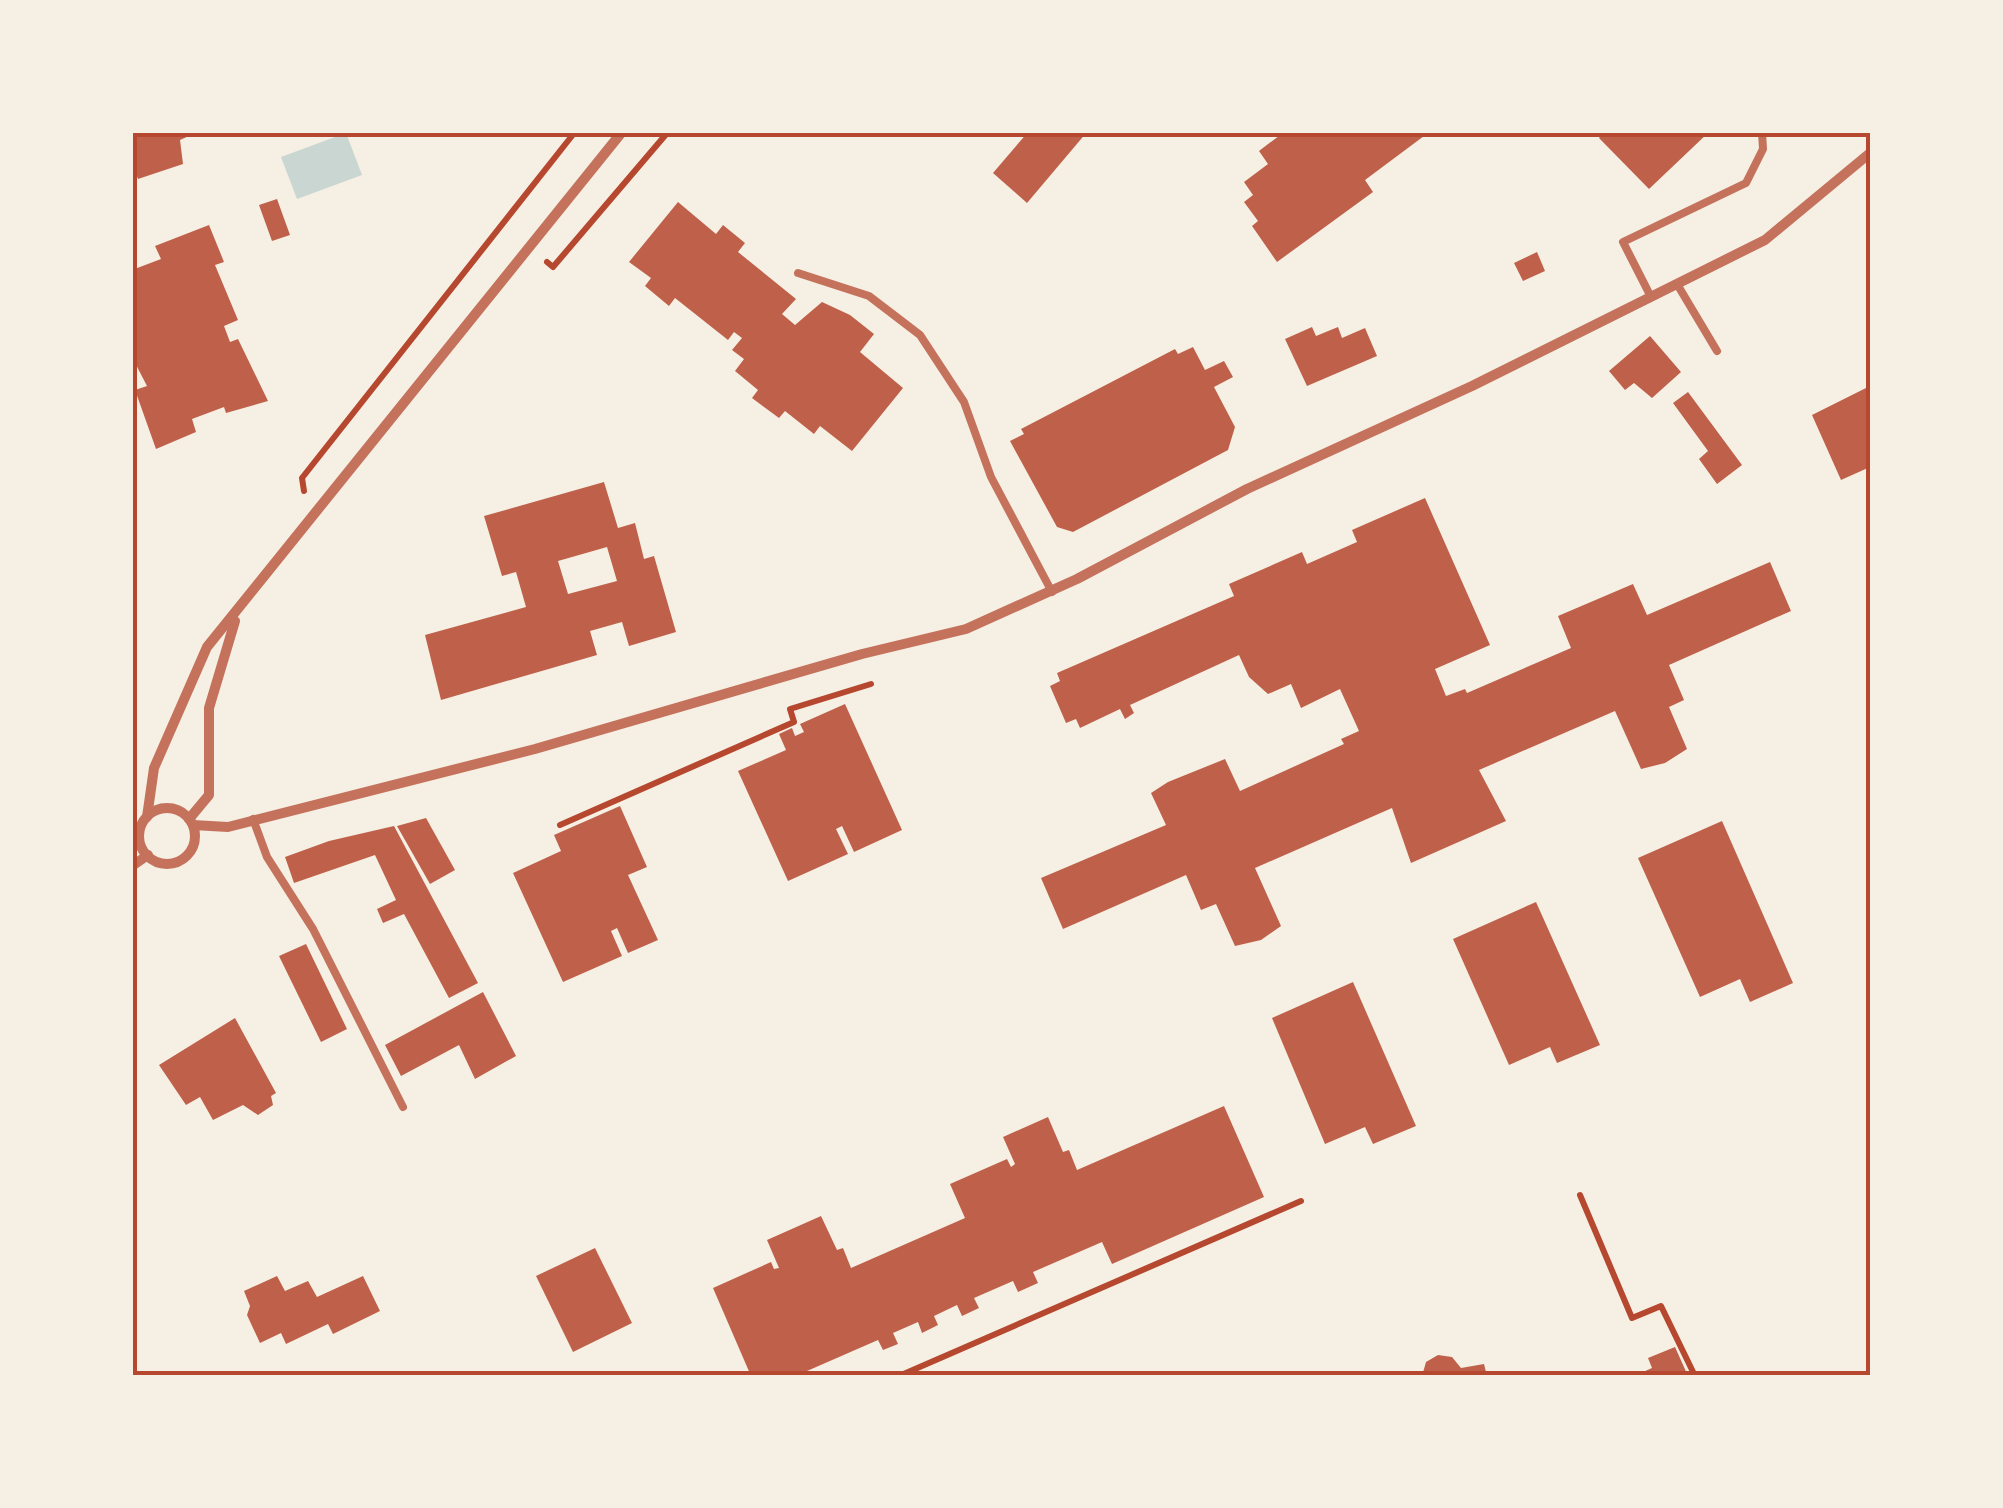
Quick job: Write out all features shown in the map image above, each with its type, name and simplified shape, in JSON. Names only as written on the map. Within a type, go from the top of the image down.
[{"type":"street","points":[[240,610],[223,651],[209,708],[209,794],[191,822],[192,850],[179,861],[163,863],[148,855],[140,840],[147,817],[147,792],[180,701],[207,646],[240,610],[527,246],[622,132]]},
{"type":"street","points":[[147,817],[168,808],[191,822],[228,827],[535,749],[862,654],[966,629],[1052,592],[1247,490],[1472,386],[1765,240],[1870,153]]},
{"type":"street","points":[[132,866],[148,855]]},
{"type":"lane","points":[[1651,297],[1623,242],[1746,183],[1764,150],[1762,132]]},
{"type":"lane","points":[[798,273],[869,296],[920,335],[964,402],[991,476],[1052,592]]},
{"type":"lane","points":[[1677,284],[1717,351]]},
{"type":"lane","points":[[254,819],[266,857],[312,930],[404,1107]]},
{"type":"path","points":[[320,510],[305,497],[302,478],[575,132]]},
{"type":"path","points":[[527,246],[553,267],[668,132]]},
{"type":"path","points":[[560,824],[794,722],[790,709],[871,684]]},
{"type":"path","points":[[1580,1195],[1632,1318],[1662,1306],[1695,1376]]},
{"type":"path","points":[[899,1376],[1301,1201]]},
{"type":"shaded area","points":[[346,133],[362,175],[297,199],[281,157]]},
{"type":"building","points":[[132,132],[198,132],[180,140],[183,164],[138,179],[132,164]]},
{"type":"building","points":[[1028,132],[1087,132],[1027,203],[993,173]]},
{"type":"building","points":[[1284,132],[1422,132],[1424,136],[1365,180],[1373,192],[1277,262],[1252,226],[1258,221],[1244,202],[1253,195],[1244,182],[1268,164],[1259,151]]},
{"type":"building","points":[[1604,132],[1709,132],[1649,189],[1599,138]]},
{"type":"building","points":[[277,199],[290,235],[272,241],[259,205]]},
{"type":"building","points":[[678,202],[716,234],[723,225],[745,243],[738,252],[796,299],[782,314],[795,325],[822,302],[850,315],[874,334],[860,352],[903,388],[852,451],[820,426],[814,434],[785,411],[779,418],[752,398],[758,390],[735,371],[744,359],[732,350],[742,338],[734,332],[728,340],[675,298],[669,306],[645,286],[651,278],[629,262]]},
{"type":"building","points":[[209,225],[224,262],[215,265],[238,320],[224,326],[230,342],[238,339],[268,401],[226,413],[224,407],[192,419],[196,432],[156,449],[135,390],[147,386],[132,357],[132,270],[161,259],[155,246]]},
{"type":"building","points":[[1537,252],[1545,271],[1523,281],[1514,263]]},
{"type":"building","points":[[1312,327],[1316,336],[1338,327],[1342,338],[1365,328],[1377,356],[1307,386],[1285,339]]},
{"type":"building","points":[[1650,336],[1681,372],[1652,398],[1634,383],[1625,390],[1609,371]]},
{"type":"building","points":[[1193,347],[1205,370],[1224,361],[1233,377],[1214,387],[1235,427],[1228,450],[1073,532],[1057,527],[1010,441],[1024,434],[1021,429],[1175,349],[1178,354]]},
{"type":"building","points":[[1870,386],[1870,467],[1841,480],[1812,415]]},
{"type":"building","points":[[1688,392],[1742,465],[1717,484],[1699,459],[1708,451],[1673,403]]},
{"type":"building","points":[[604,482],[618,528],[635,523],[644,559],[654,556],[676,632],[629,646],[622,622],[590,631],[597,655],[441,700],[425,635],[526,607],[516,572],[502,576],[484,516]],"holes":[[[607,547],[617,581],[568,594],[558,561]]]},
{"type":"building","points":[[1425,498],[1490,645],[1435,669],[1446,696],[1465,689],[1467,693],[1571,648],[1558,616],[1633,584],[1647,615],[1770,562],[1791,611],[1669,665],[1684,700],[1669,707],[1687,749],[1665,763],[1641,769],[1615,711],[1479,770],[1506,821],[1411,863],[1392,808],[1255,868],[1281,926],[1261,940],[1235,946],[1216,904],[1201,910],[1186,875],[1063,929],[1041,878],[1166,825],[1151,793],[1225,759],[1240,791],[1344,744],[1341,739],[1359,731],[1340,689],[1301,708],[1291,684],[1268,694],[1249,677],[1239,655],[1130,705],[1134,713],[1125,719],[1120,709],[1080,728],[1076,719],[1066,723],[1050,686],[1060,681],[1057,673],[1234,596],[1229,584],[1302,552],[1307,564],[1357,542],[1352,530]]},
{"type":"building","points":[[845,704],[902,830],[854,852],[842,826],[836,829],[848,854],[788,881],[738,771],[786,750],[779,734],[792,728],[795,736],[804,732],[800,724]]},
{"type":"building","points":[[620,806],[647,867],[628,875],[658,940],[628,953],[617,928],[611,931],[622,956],[563,982],[513,873],[561,851],[554,835]]},
{"type":"building","points":[[426,818],[455,870],[430,884],[397,826]]},
{"type":"building","points":[[1722,821],[1793,983],[1750,1002],[1740,979],[1700,997],[1638,858]]},
{"type":"building","points":[[394,826],[478,983],[449,998],[404,914],[383,923],[377,909],[396,900],[375,855],[294,883],[285,857],[329,841]]},
{"type":"building","points":[[1536,902],[1600,1045],[1557,1063],[1550,1047],[1509,1065],[1453,939]]},
{"type":"building","points":[[306,944],[347,1029],[321,1042],[279,956]]},
{"type":"building","points":[[1353,982],[1416,1126],[1373,1144],[1365,1127],[1325,1144],[1272,1018]]},
{"type":"building","points":[[483,992],[516,1056],[475,1079],[459,1045],[401,1076],[385,1045]]},
{"type":"building","points":[[235,1018],[276,1093],[271,1096],[273,1105],[258,1115],[243,1105],[213,1120],[200,1097],[186,1105],[159,1065]]},
{"type":"building","points":[[1224,1106],[1264,1197],[1112,1264],[1102,1242],[1033,1272],[1038,1283],[1018,1292],[1013,1281],[974,1298],[979,1308],[962,1316],[957,1305],[934,1316],[938,1325],[922,1333],[918,1322],[893,1333],[898,1344],[883,1350],[878,1340],[807,1371],[809,1376],[751,1376],[713,1288],[771,1262],[774,1269],[779,1268],[767,1240],[821,1216],[837,1250],[843,1248],[851,1268],[965,1218],[950,1184],[1007,1159],[1011,1167],[1015,1164],[1003,1137],[1048,1117],[1063,1152],[1069,1150],[1077,1170]]},
{"type":"building","points":[[595,1248],[632,1323],[573,1352],[536,1276]]},
{"type":"building","points":[[277,1276],[285,1291],[308,1281],[317,1297],[363,1276],[380,1311],[333,1334],[328,1324],[286,1344],[281,1333],[260,1343],[247,1315],[250,1306],[244,1291]]},
{"type":"building","points":[[1675,1347],[1688,1376],[1634,1376],[1652,1368],[1648,1358]]},
{"type":"building","points":[[1438,1355],[1452,1357],[1461,1368],[1484,1364],[1487,1376],[1422,1376],[1426,1362]]}]
